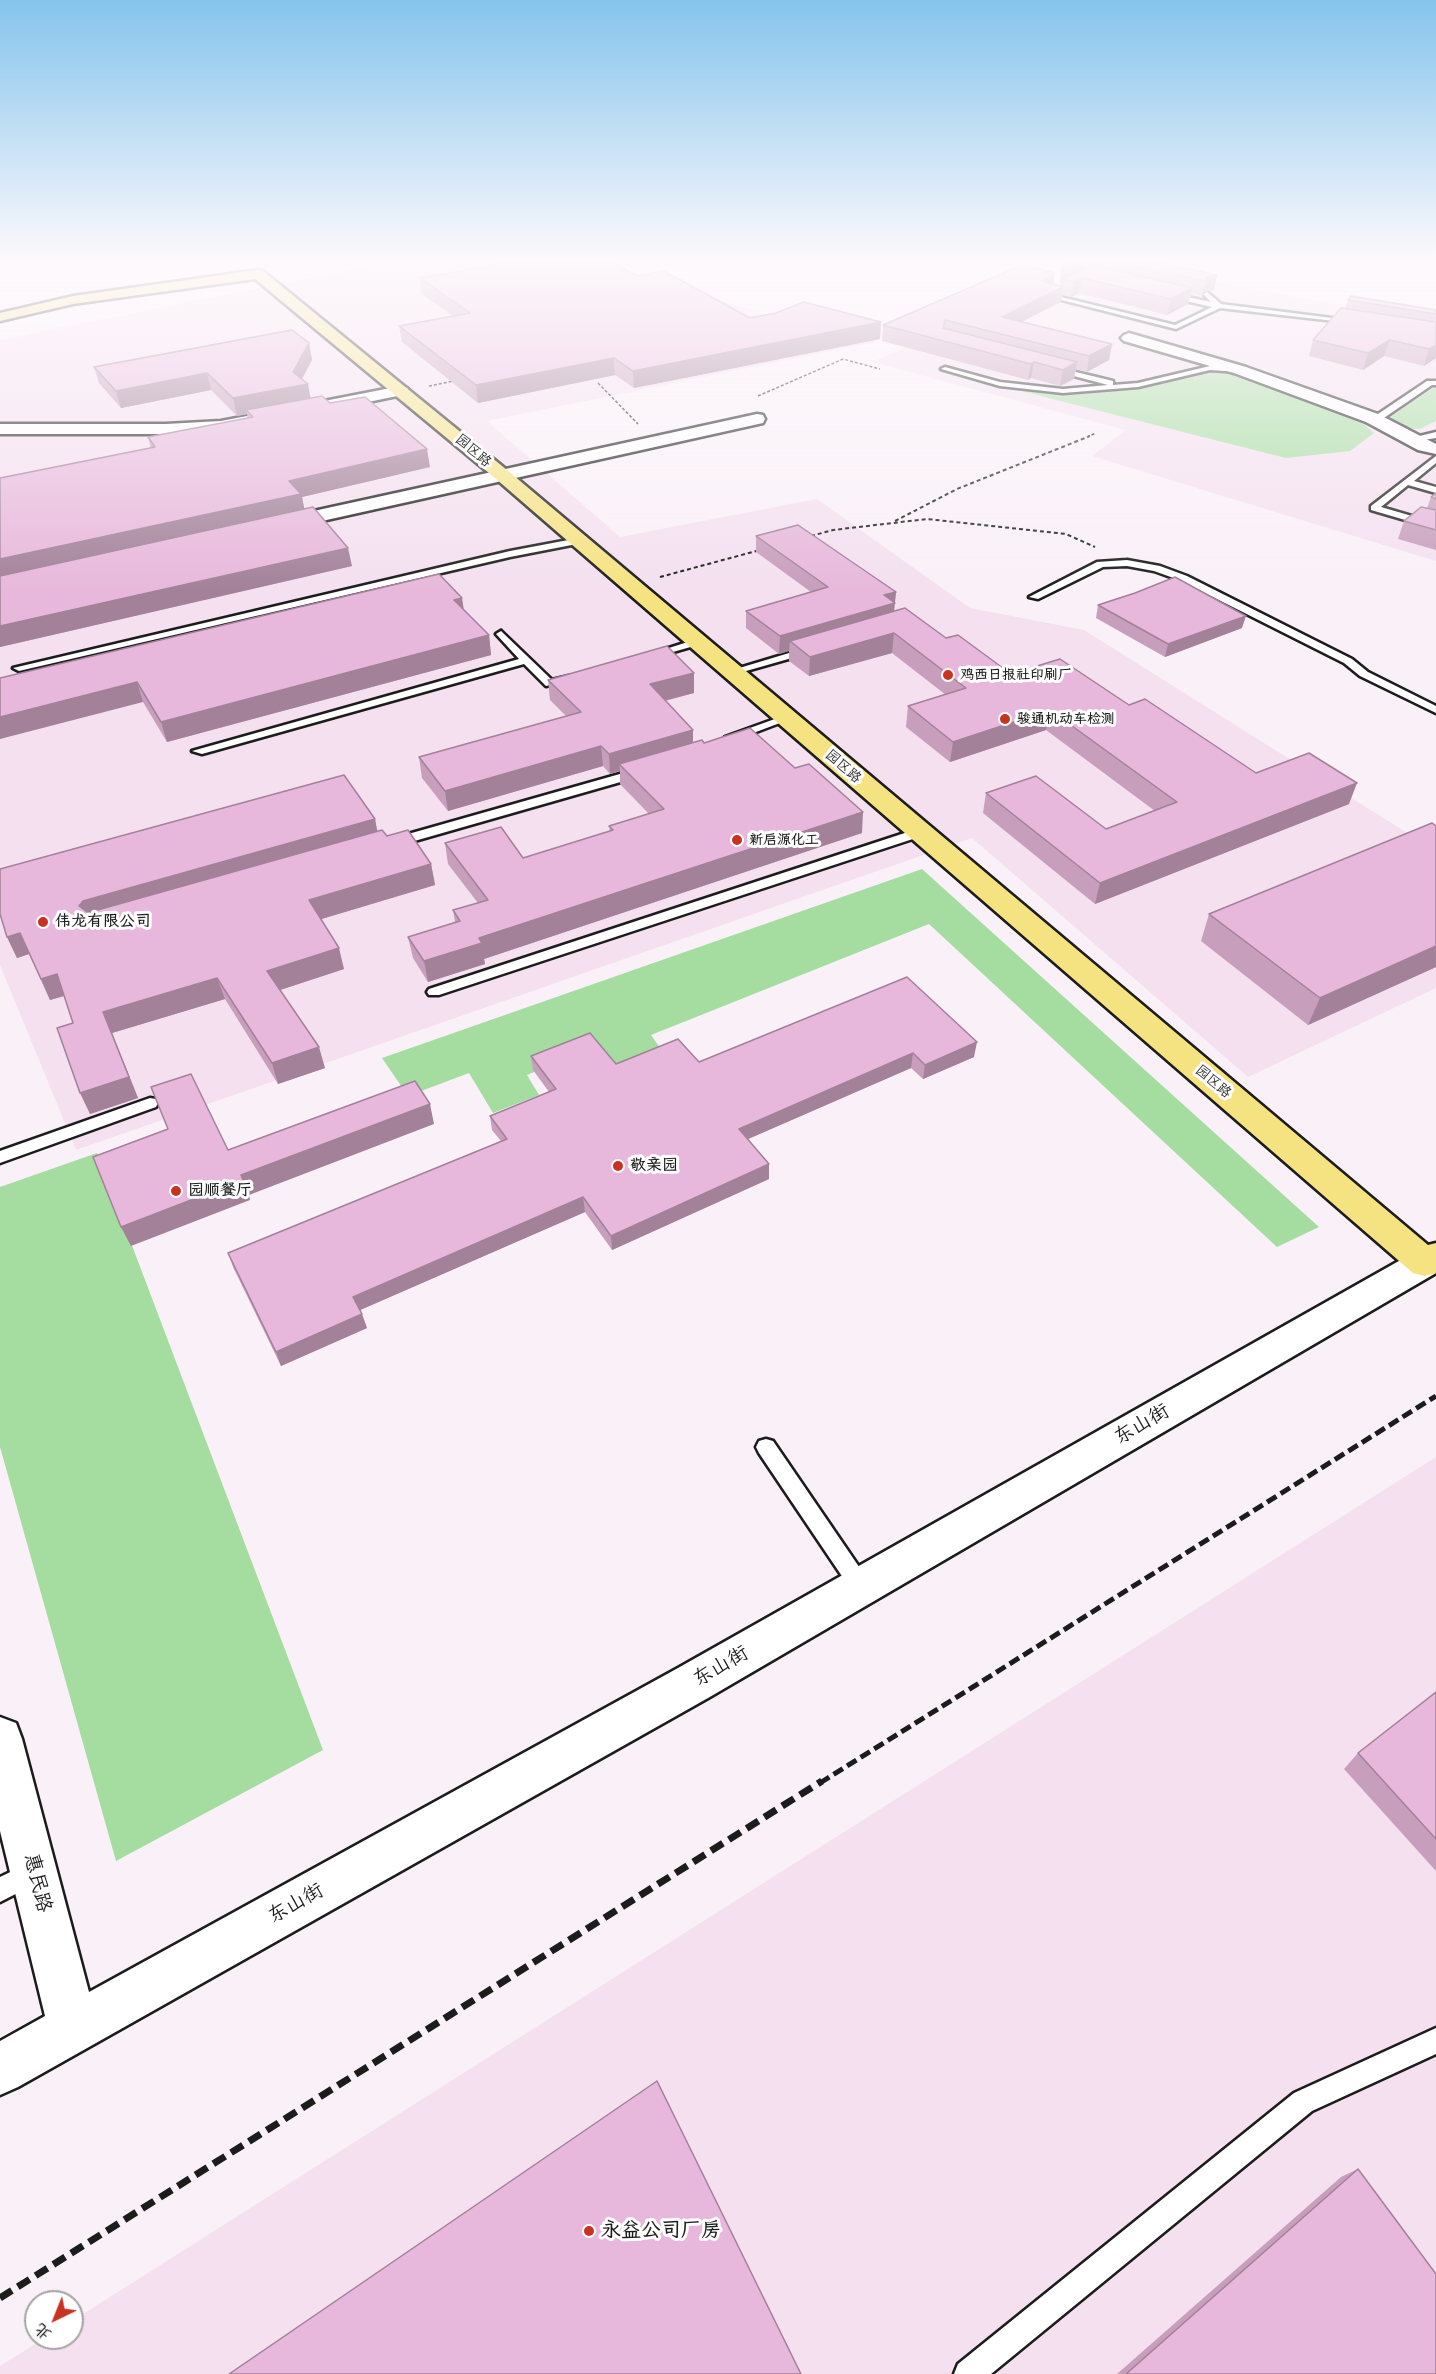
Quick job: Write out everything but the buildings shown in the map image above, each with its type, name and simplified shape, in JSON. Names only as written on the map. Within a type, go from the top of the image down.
[{"type":"highway","name":"园区路","points":[[377,370],[920,832],[1430,1259]]},
{"type":"street","points":[[1240,370],[1375,420],[1436,449]]},
{"type":"street","points":[[302,410],[401,391]]},
{"type":"street","points":[[0,429],[166,429],[221,426],[267,417]]},
{"type":"street","points":[[264,528],[501,474],[757,420]]},
{"type":"street","name":"东山街","points":[[0,2069],[682,1689],[1430,1259]]},
{"type":"street","name":"惠民路","points":[[0,1739],[17,1881],[73,2028]]},
{"type":"lane","points":[[948,370],[1000,384],[1042,390],[1122,386],[1201,370]]},
{"type":"lane","points":[[1060,370],[1122,386]]},
{"type":"lane","points":[[1375,420],[1430,383],[1436,382]]},
{"type":"lane","points":[[1411,439],[1436,435]]},
{"type":"lane","points":[[1436,459],[1374,508],[1436,526]]},
{"type":"lane","points":[[1407,482],[1436,490]]},
{"type":"lane","points":[[19,668],[510,554],[579,541]]},
{"type":"lane","points":[[1034,597],[1101,564],[1127,563],[1156,568],[1183,578],[1348,661],[1364,674],[1436,710]]},
{"type":"lane","points":[[501,634],[550,684],[582,675]]},
{"type":"lane","points":[[636,660],[697,642]]},
{"type":"lane","points":[[732,672],[822,646]]},
{"type":"lane","points":[[198,751],[526,660]]},
{"type":"lane","points":[[723,744],[731,736],[787,718]]},
{"type":"lane","points":[[383,845],[657,767]]},
{"type":"lane","points":[[434,992],[920,832]]},
{"type":"lane","points":[[0,1157],[150,1103]]},
{"type":"lane","points":[[766,1447],[861,1587]]},
{"type":"lane","points":[[968,2374],[1303,2102],[1436,2041]]},
{"type":"path","points":[[749,400],[818,370]]},
{"type":"path","points":[[401,391],[461,380]]},
{"type":"path","points":[[598,383],[655,441]]},
{"type":"path","points":[[892,523],[957,489],[1075,444],[1095,433]]},
{"type":"path","points":[[810,536],[833,530],[927,519],[1066,534],[1127,563]]},
{"type":"path","points":[[630,585],[764,549]]},
{"type":"shaded area","points":[[0,370],[740,370],[487,421],[620,537],[817,499],[970,608],[1084,630],[1436,851],[1436,988],[1248,1077],[972,838],[76,1150],[0,965]]},
{"type":"shaded area","points":[[901,370],[1436,370],[1436,561],[1092,456],[1126,430]]},
{"type":"shaded area","points":[[1436,1457],[1436,2374],[0,2374],[0,2366],[26,2350],[84,2350],[84,2313]]},
{"type":"green space","points":[[1204,372],[1229,372],[1358,419],[1374,433],[1350,451],[1286,458],[1017,390],[1069,393],[1144,387]]},
{"type":"green space","points":[[1436,386],[1436,421],[1420,429],[1403,428],[1390,417]]},
{"type":"green space","points":[[922,869],[1319,1227],[1277,1247],[929,924],[651,1035],[663,1052],[618,1070],[597,1046],[527,1075],[539,1095],[493,1113],[469,1073],[408,1096],[382,1058]]},
{"type":"green space","points":[[97,1153],[323,1750],[116,1861],[0,1447],[0,1187]]},
{"type":"railway","points":[[820,1783],[1436,1396]]},
{"type":"railway","points":[[0,2298],[822,1781]]},
{"type":"place","name":"鸡西日报社印刷厂","points":[[948,675]]},
{"type":"place","name":"骏通机动车检测","points":[[1005,719]]},
{"type":"place","name":"新启源化工","points":[[737,840]]},
{"type":"place","name":"伟龙有限公司","points":[[43,922]]},
{"type":"place","name":"敬亲园","points":[[618,1166]]},
{"type":"place","name":"园顺餐厅","points":[[176,1191]]},
{"type":"place","name":"永益公司厂房","points":[[589,2231]]}]
